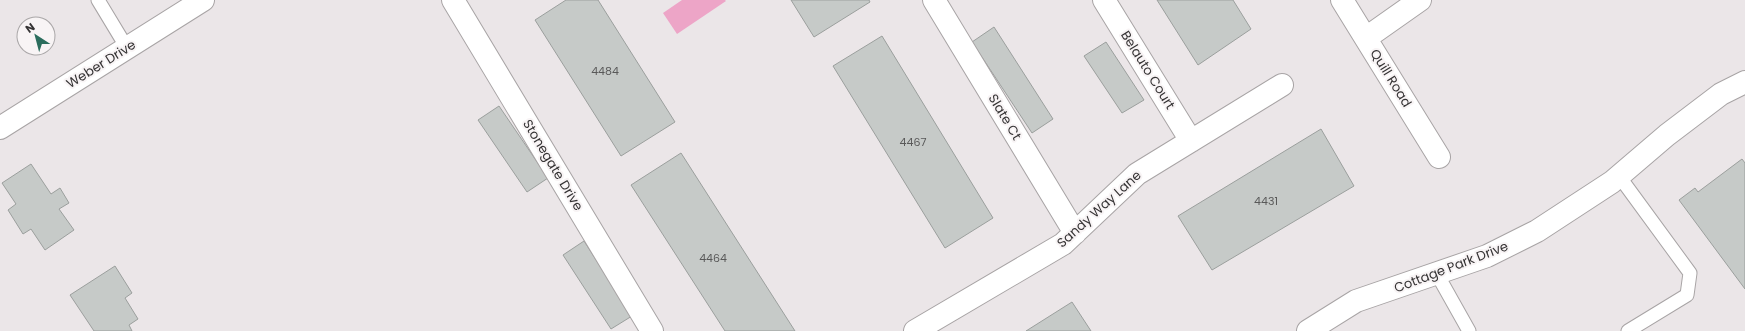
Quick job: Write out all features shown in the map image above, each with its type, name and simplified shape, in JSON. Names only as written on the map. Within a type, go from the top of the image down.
[{"type":"street","name":"Weber Drive","points":[[0,128],[203,0]]},
{"type":"street","name":"Stonegate Drive","points":[[454,0],[652,331]]},
{"type":"street","name":"Slate Ct","points":[[934,0],[1075,233]]},
{"type":"street","name":"Belauto Court","points":[[1104,0],[1191,141]]},
{"type":"street","name":"Quill Road","points":[[1342,0],[1439,157]]},
{"type":"street","points":[[1366,38],[1420,0]]},
{"type":"street","name":"Cottage Park Drive","points":[[1308,331],[1356,301],[1487,256],[1537,232],[1620,176],[1667,135],[1721,94],[1745,82]]},
{"type":"street","name":"Sandy Way Lane","points":[[915,331],[1064,244],[1137,174],[1282,85]]},
{"type":"lane","points":[[98,0],[127,48]]},
{"type":"lane","points":[[1620,176],[1690,273],[1687,296],[1628,331]]},
{"type":"lane","points":[[1437,274],[1468,331]]},
{"type":"shaded area","points":[[682,0],[726,1],[677,34],[663,13]]},
{"type":"building","points":[[566,0],[598,0],[675,122],[621,156],[535,20]]},
{"type":"building","points":[[791,0],[869,0],[870,2],[814,37]]},
{"type":"building","points":[[1157,0],[1233,0],[1251,29],[1198,65]]},
{"type":"building","points":[[994,27],[1053,119],[1032,133],[972,42]]},
{"type":"building","points":[[882,36],[993,218],[945,248],[833,66]]},
{"type":"building","points":[[1106,42],[1144,100],[1122,113],[1084,56]]},
{"type":"building","points":[[499,106],[548,178],[527,192],[478,120]]},
{"type":"building","points":[[1321,129],[1354,186],[1212,270],[1178,216]]},
{"type":"building","points":[[681,153],[795,331],[725,331],[631,185]]},
{"type":"building","points":[[1742,159],[1745,163],[1745,289],[1679,200],[1695,188],[1698,192]]},
{"type":"building","points":[[31,164],[51,194],[60,188],[69,203],[59,209],[74,230],[45,250],[31,229],[23,234],[8,210],[16,204],[2,183]]},
{"type":"building","points":[[584,241],[632,316],[611,329],[563,255]]},
{"type":"building","points":[[115,266],[132,293],[125,298],[138,319],[129,325],[132,331],[94,331],[70,295]]},
{"type":"building","points":[[1072,302],[1091,331],[1026,331]]}]
